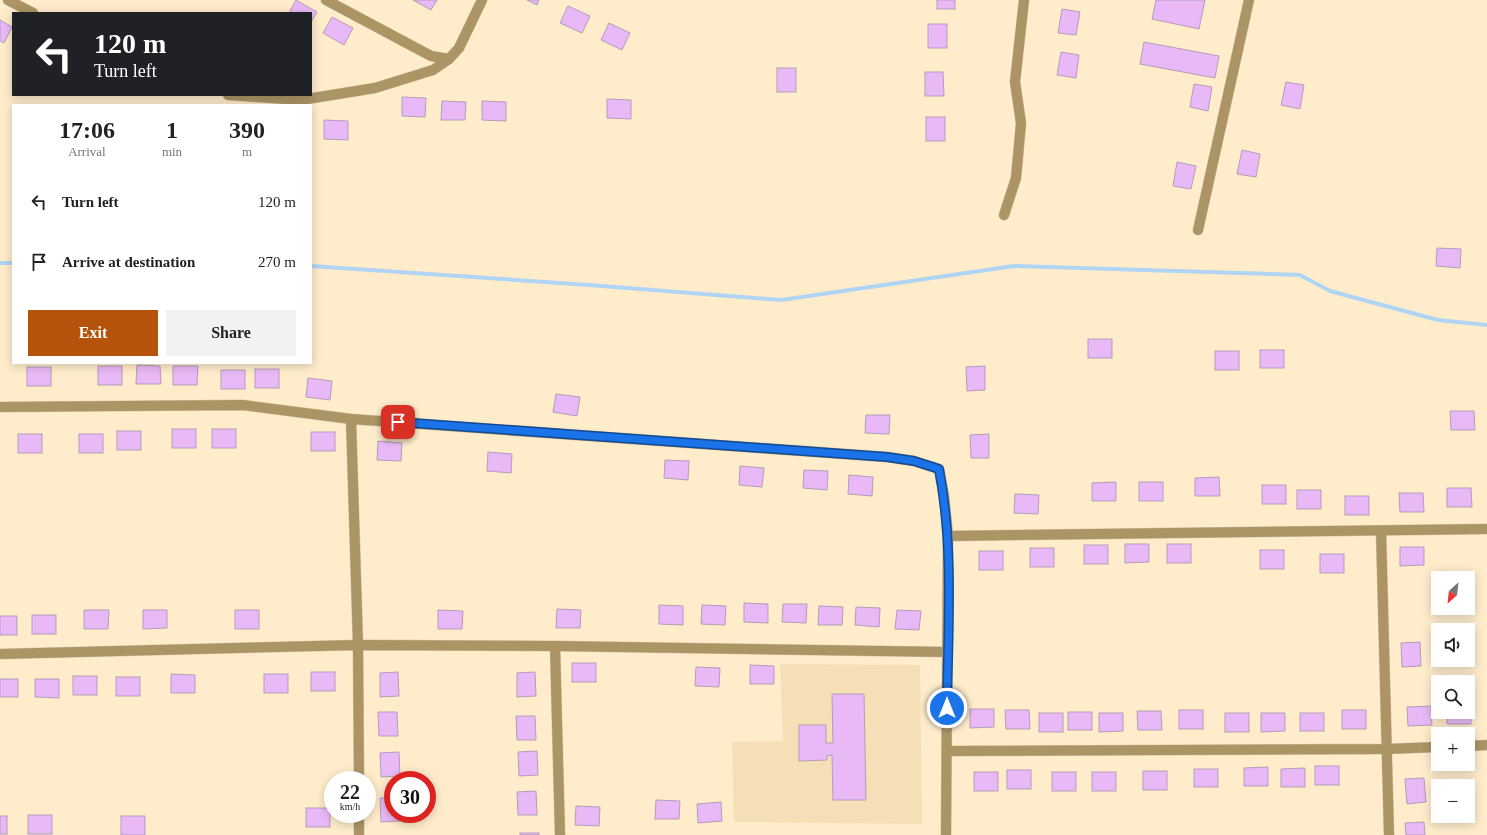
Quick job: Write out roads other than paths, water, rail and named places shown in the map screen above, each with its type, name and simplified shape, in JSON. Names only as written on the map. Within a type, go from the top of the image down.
[{"type":"street","points":[[8,0],[31,12]]},
{"type":"street","points":[[326,0],[431,56],[449,59]]},
{"type":"street","points":[[243,96],[301,100],[375,88],[434,70],[449,59],[459,48],[482,0]]},
{"type":"street","points":[[1004,215],[1016,178],[1021,122],[1015,82],[1024,0]]},
{"type":"street","points":[[1198,230],[1249,0]]},
{"type":"street","points":[[0,406],[242,405],[351,419],[887,457],[914,461],[939,469],[944,496],[948,536],[946,835]]},
{"type":"street","points":[[351,419],[358,645],[359,771]]},
{"type":"street","points":[[948,536],[1487,529]]},
{"type":"street","points":[[1380,531],[1389,835]]},
{"type":"street","points":[[0,654],[358,645],[555,646],[948,652]]},
{"type":"street","points":[[555,646],[560,835]]},
{"type":"street","points":[[1475,746],[1487,745]]},
{"type":"street","points":[[947,751],[1387,749],[1431,747]]},
{"type":"street","points":[[359,823],[359,835]]},
{"type":"waterway","points":[[0,263],[12,263]]},
{"type":"waterway","points":[[312,266],[781,300],[1014,266],[1300,275],[1330,291],[1438,320],[1487,325]]}]
